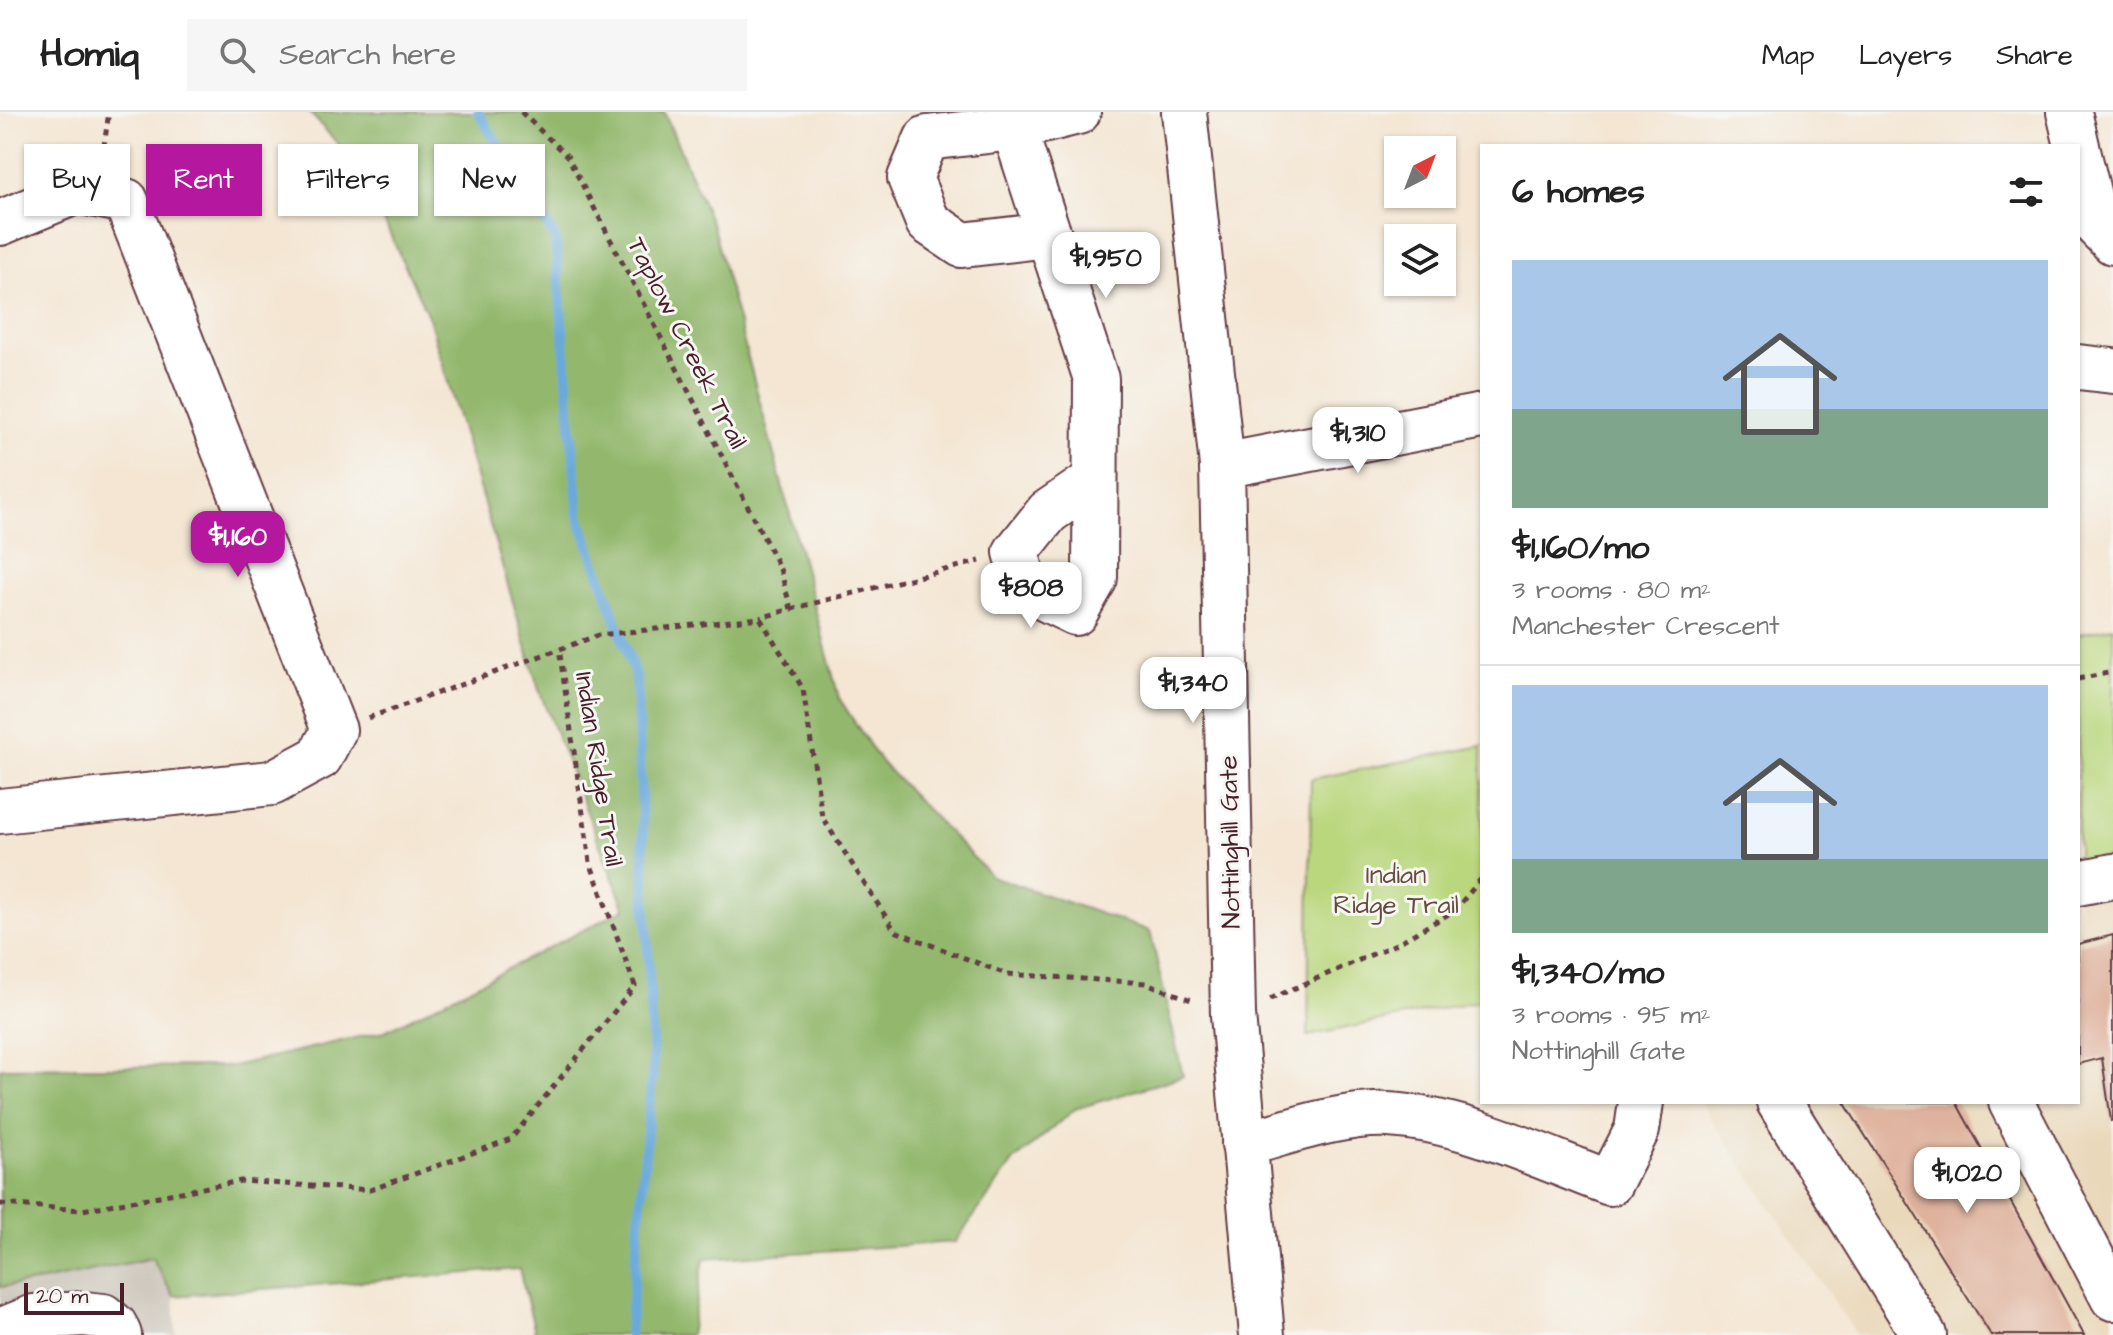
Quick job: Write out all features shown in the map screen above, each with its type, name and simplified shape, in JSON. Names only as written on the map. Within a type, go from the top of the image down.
[{"type":"street","points":[[1049,235],[962,245],[928,222],[910,178],[927,138],[1014,128],[1078,112]]},
{"type":"street","name":"Nottinghill Gate","points":[[1184,112],[1222,466],[1233,1015],[1261,1334]]},
{"type":"street","points":[[2069,112],[2076,144]]},
{"type":"street","points":[[1014,128],[1096,379],[1095,578],[1075,613],[1048,600],[1023,577],[1016,552],[1048,512],[1095,480]]},
{"type":"street","points":[[2080,162],[2096,237]]},
{"type":"street","points":[[0,223],[77,191],[126,201],[334,730],[320,757],[272,783],[0,811]]},
{"type":"street","points":[[2080,367],[2113,371]]},
{"type":"street","points":[[1222,466],[1480,416]]},
{"type":"street","points":[[2080,883],[2113,876]]},
{"type":"street","points":[[1244,1144],[1335,1120],[1388,1115],[1468,1129],[1610,1183],[1637,1130],[1641,1104]]},
{"type":"street","points":[[1780,1104],[1924,1335]]},
{"type":"street","points":[[2012,1104],[2113,1298]]},
{"type":"street","points":[[0,1331],[34,1317],[84,1314],[103,1316],[115,1326],[119,1335]]},
{"type":"path","name":"Taplow Creek Trail","points":[[521,112],[568,157],[780,569],[791,609]]},
{"type":"path","points":[[1016,552],[760,618],[803,689],[822,817],[895,931],[1006,974],[1146,983],[1233,1015],[1396,944],[1454,911],[1480,880]]},
{"type":"path","name":"Indian Ridge Trail","points":[[334,730],[599,635],[760,618]]},
{"type":"path","name":"Indian Ridge Trail","points":[[0,1204],[82,1210],[241,1181],[370,1190],[511,1139],[635,986],[590,862],[559,648]]},
{"type":"path","points":[[2080,679],[2113,672]]},
{"type":"shaded area","points":[[2113,856],[2113,1335],[1856,1335],[1701,1104],[2080,1104],[2080,864]]},
{"type":"shaded area","points":[[153,1258],[174,1296],[176,1335],[0,1335],[0,1287]]},
{"type":"green space","points":[[309,112],[664,112],[713,227],[839,698],[880,761],[991,876],[1150,931],[1183,1076],[1075,1109],[1014,1161],[955,1242],[704,1259],[690,1335],[536,1335],[519,1269],[174,1296],[152,1258],[0,1287],[0,1068],[232,1066],[385,1031],[625,909],[539,690],[429,318],[382,216],[418,216],[418,144],[338,144]]},
{"type":"green space","points":[[2113,627],[2113,856],[2080,864],[2080,634]]},
{"type":"green space","name":"Indian Ridge Trail","points":[[1480,746],[1480,1000],[1308,1036],[1311,779]]},
{"type":"building","points":[[2113,935],[2111,1121],[2102,1058],[2080,1064],[2080,943]]},
{"type":"building","points":[[1845,1104],[1957,1104],[2084,1335],[1991,1335]]},
{"type":"waterway","points":[[478,112],[555,238],[579,516],[636,677],[653,1065],[629,1335]]}]
